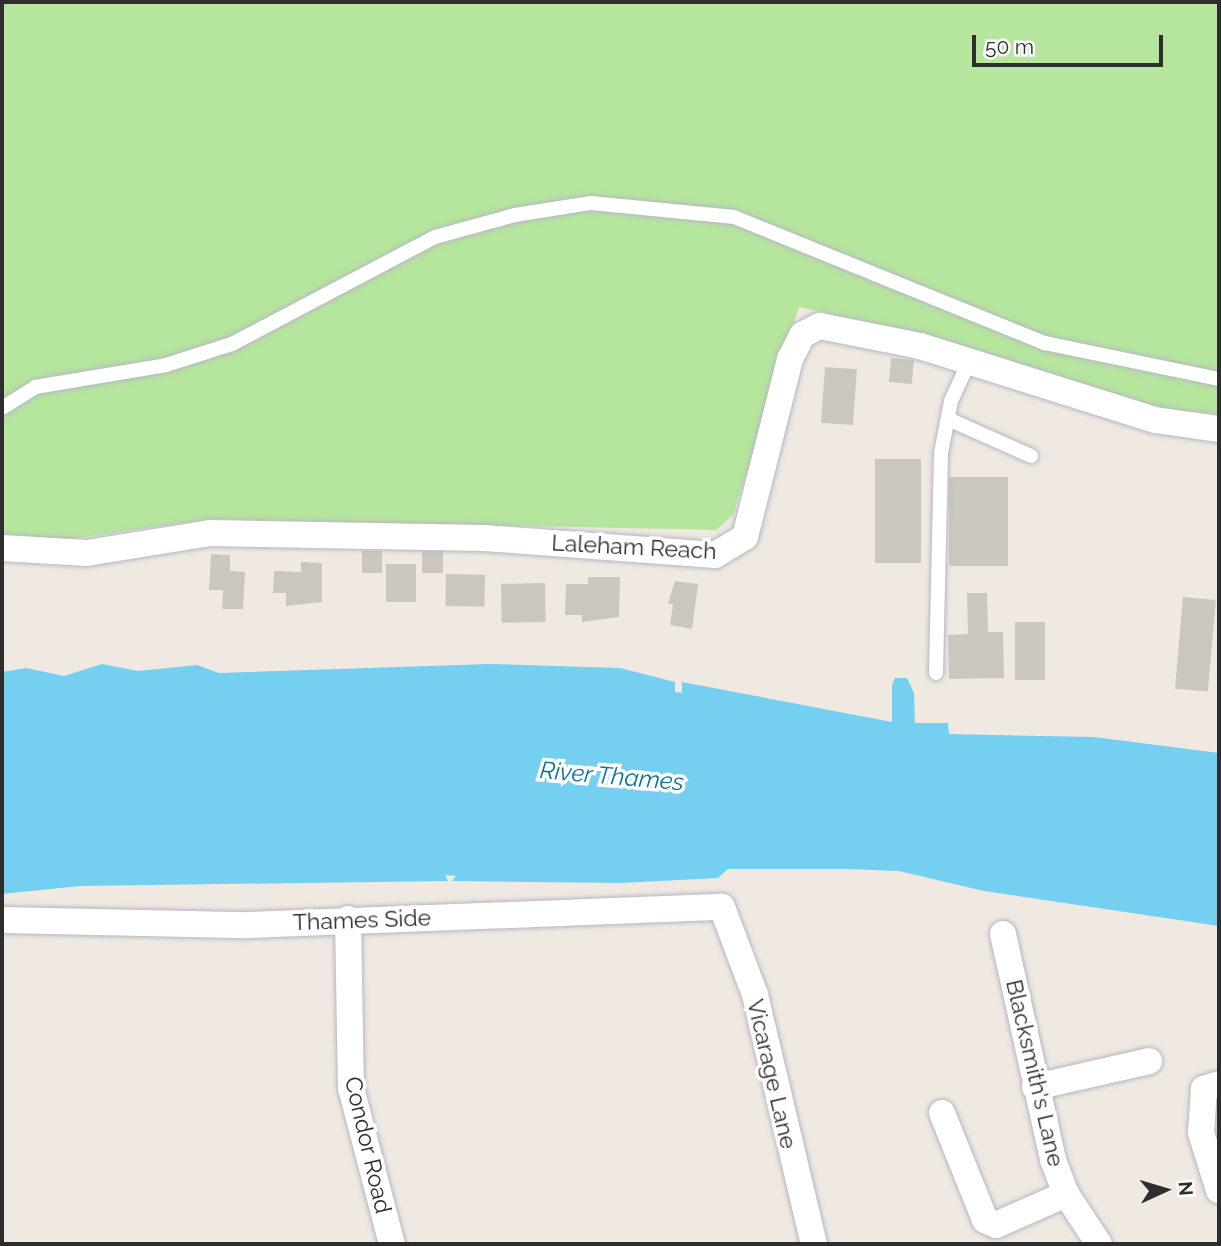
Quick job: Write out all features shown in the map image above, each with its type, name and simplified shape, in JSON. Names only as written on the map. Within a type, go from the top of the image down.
[{"type":"street","name":"Laleham Reach","points":[[2,548],[87,554],[210,533],[484,538],[715,555],[745,537],[790,359],[802,335],[820,326],[864,331],[1155,420],[1219,429]]},
{"type":"street","name":"Thames Side","points":[[2,920],[248,925],[348,919],[569,916],[722,907]]},
{"type":"street","name":"Vicarage Lane","points":[[722,907],[755,995],[814,1244]]},
{"type":"street","name":"Condor Road","points":[[348,919],[351,1088],[392,1244]]},
{"type":"street","name":"Blacksmith's Lane","points":[[1003,934],[1035,1087],[1066,1194],[1099,1244]]},
{"type":"street","points":[[1035,1087],[1149,1060]]},
{"type":"street","points":[[1219,1084],[1204,1089],[1202,1133],[1219,1190]]},
{"type":"street","points":[[942,1113],[985,1220],[996,1225],[1066,1194]]},
{"type":"lane","points":[[2,408],[35,387],[166,365],[232,344],[435,237],[515,215],[591,203],[734,216],[1045,343],[1219,379]]},
{"type":"lane","points":[[936,673],[937,520],[948,419],[968,364]]},
{"type":"lane","points":[[948,419],[1031,456]]},
{"type":"green space","points":[[2,2],[1219,2],[1219,414],[1155,408],[921,333],[799,307],[733,515],[716,530],[210,519],[37,544],[2,535]]},
{"type":"water","name":"River Thames","points":[[102,664],[138,671],[197,665],[219,673],[490,664],[620,668],[675,682],[675,692],[682,693],[682,682],[892,722],[892,685],[895,678],[907,678],[914,693],[915,723],[948,723],[949,734],[1094,737],[1219,753],[1219,926],[984,891],[899,871],[846,869],[728,869],[718,878],[621,883],[452,881],[456,876],[445,875],[448,881],[80,886],[2,894],[2,672],[26,668],[64,676]]},
{"type":"building","points":[[891,358],[914,360],[912,384],[889,382]]},
{"type":"building","points":[[825,367],[857,369],[853,425],[821,423]]},
{"type":"building","points":[[875,459],[921,459],[921,563],[875,563]]},
{"type":"building","points":[[949,477],[1008,477],[1008,566],[949,566]]},
{"type":"building","points":[[362,551],[382,551],[382,573],[362,573]]},
{"type":"building","points":[[422,551],[443,551],[443,573],[422,573]]},
{"type":"building","points":[[211,554],[230,555],[230,571],[245,572],[243,609],[222,609],[223,590],[209,590]]},
{"type":"building","points":[[301,562],[322,563],[322,602],[286,606],[286,593],[273,593],[274,571],[301,572]]},
{"type":"building","points":[[386,564],[416,564],[416,602],[386,602]]},
{"type":"building","points":[[446,574],[485,575],[484,607],[445,606]]},
{"type":"building","points":[[588,577],[620,577],[619,617],[582,622],[582,615],[565,615],[566,584],[588,584]]},
{"type":"building","points":[[675,581],[698,584],[692,629],[670,625],[673,604],[668,604]]},
{"type":"building","points":[[545,583],[546,622],[502,623],[501,584]]},
{"type":"building","points":[[967,593],[987,593],[988,632],[1003,632],[1004,678],[949,679],[948,635],[968,634]]},
{"type":"building","points":[[1183,597],[1216,600],[1208,692],[1175,689]]},
{"type":"building","points":[[1015,622],[1045,622],[1045,680],[1015,680]]}]
